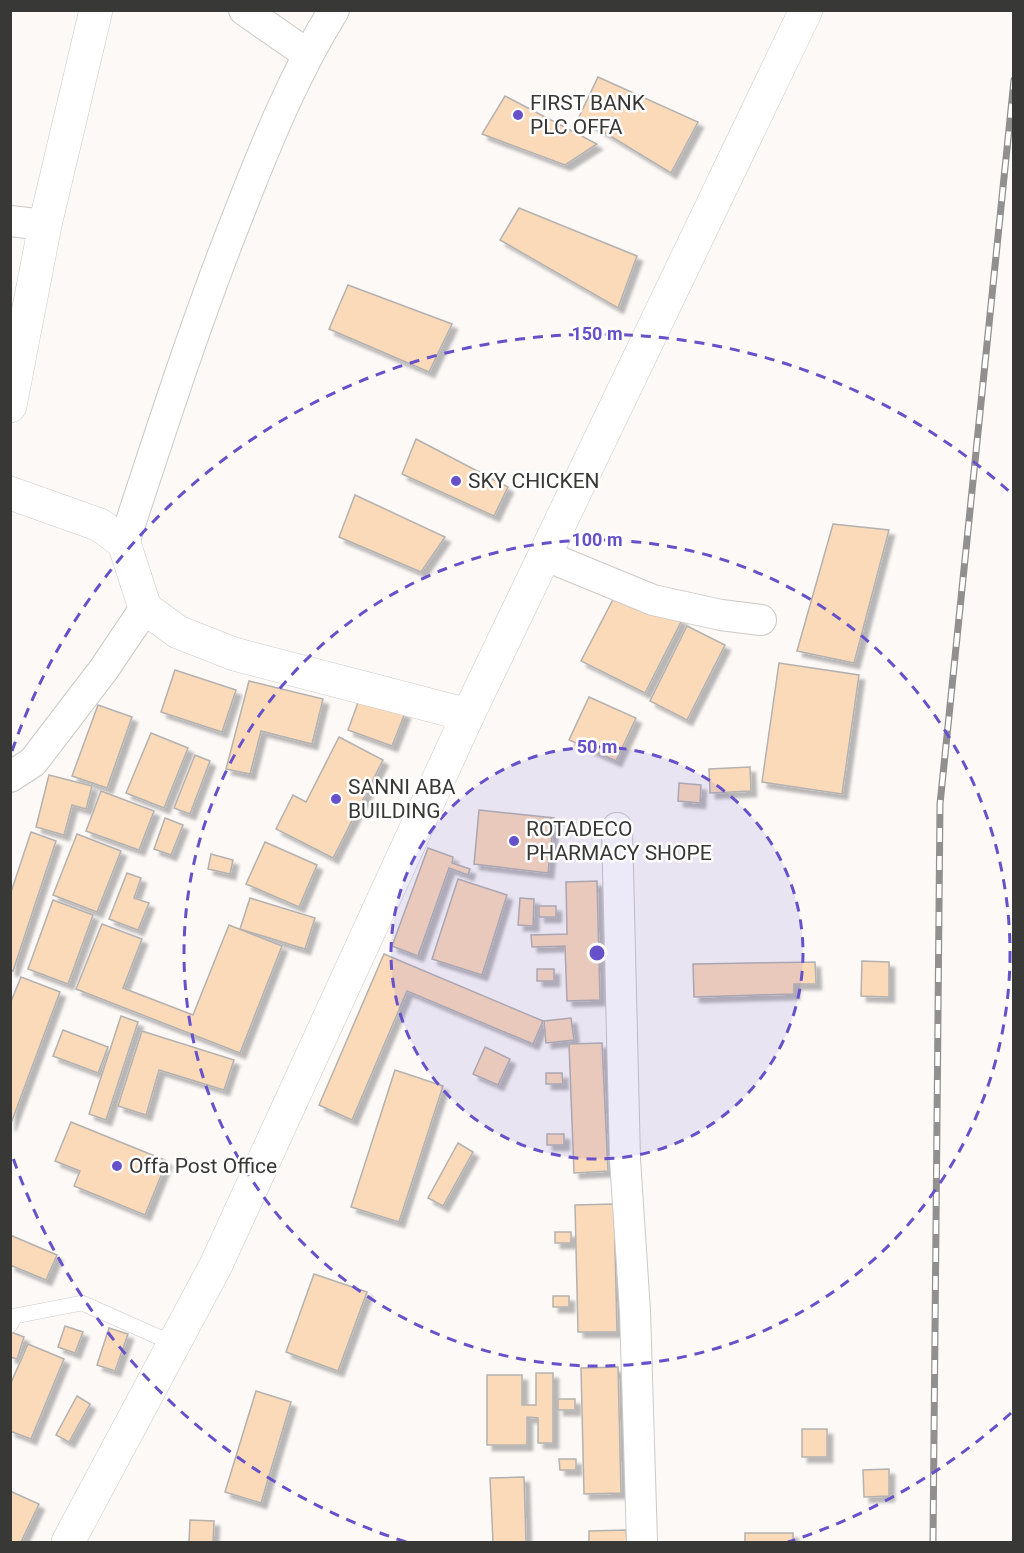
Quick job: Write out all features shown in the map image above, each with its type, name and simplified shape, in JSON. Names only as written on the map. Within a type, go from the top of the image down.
[{"type":"main road","points":[[10,406],[45,225],[96,10]]},
{"type":"main road","points":[[68,1542],[172,1343],[216,1265],[468,716],[806,10]]},
{"type":"main road","points":[[10,493],[100,525],[124,543],[145,608],[178,632],[234,654],[468,716]]},
{"type":"street","points":[[244,10],[307,54]]},
{"type":"street","points":[[124,543],[198,315],[277,117],[307,54],[334,10]]},
{"type":"street","points":[[10,220],[45,225]]},
{"type":"street","points":[[546,556],[653,600],[721,615],[761,620]]},
{"type":"street","points":[[10,777],[33,762],[104,669],[145,608]]},
{"type":"street","points":[[617,828],[625,1159],[635,1311],[642,1542]]},
{"type":"lane","points":[[10,1325],[15,1316],[82,1303],[172,1343]]},
{"type":"building","points":[[598,77],[698,122],[671,173],[579,117]]},
{"type":"building","name":"FIRST BANK PLC OFFA","points":[[505,96],[597,144],[565,165],[482,134]]},
{"type":"building","points":[[519,208],[637,256],[618,308],[500,240]]},
{"type":"building","points":[[348,285],[452,324],[429,372],[329,329]]},
{"type":"building","name":"SKY CHICKEN","points":[[416,439],[508,487],[494,516],[402,474]]},
{"type":"building","points":[[355,495],[445,537],[421,572],[339,537]]},
{"type":"building","points":[[833,524],[889,530],[854,663],[797,651]]},
{"type":"building","points":[[619,588],[682,620],[645,693],[581,661]]},
{"type":"building","points":[[687,626],[725,645],[687,720],[650,701]]},
{"type":"building","points":[[779,663],[859,675],[842,794],[762,782]]},
{"type":"building","points":[[175,670],[236,690],[222,732],[161,712]]},
{"type":"building","points":[[249,681],[323,699],[312,744],[261,731],[250,774],[226,769]]},
{"type":"building","points":[[360,697],[405,713],[392,746],[348,730]]},
{"type":"building","points":[[589,697],[636,718],[616,761],[569,740]]},
{"type":"building","points":[[98,705],[132,717],[107,788],[72,776]]},
{"type":"building","points":[[151,733],[188,748],[164,808],[126,793]]},
{"type":"building","name":"SANNI ABA BUILDING","points":[[339,737],[383,760],[333,858],[276,829],[293,795],[306,802]]},
{"type":"building","points":[[195,755],[210,761],[190,814],[174,808]]},
{"type":"building","points":[[750,767],[751,791],[710,793],[709,769]]},
{"type":"building","points":[[49,775],[92,786],[86,809],[72,805],[64,835],[36,827]]},
{"type":"building","points":[[679,783],[701,785],[700,803],[678,801]]},
{"type":"building","points":[[101,791],[154,811],[139,850],[86,831]]},
{"type":"building","name":"ROTADECO PHARMACY SHOPE","points":[[479,810],[554,818],[548,873],[474,864]]},
{"type":"building","points":[[165,818],[183,825],[171,855],[154,849]]},
{"type":"building","points":[[31,832],[56,841],[13,971],[10,970],[10,895]]},
{"type":"building","points":[[77,834],[121,851],[97,912],[53,895]]},
{"type":"building","points":[[265,842],[317,865],[299,907],[246,884]]},
{"type":"building","points":[[428,848],[453,857],[452,863],[470,869],[468,875],[449,868],[418,956],[392,946]]},
{"type":"building","points":[[211,854],[233,860],[230,874],[208,869]]},
{"type":"building","points":[[127,873],[141,878],[134,898],[149,903],[138,930],[109,919]]},
{"type":"building","points":[[458,879],[507,895],[482,975],[432,959]]},
{"type":"building","points":[[597,881],[600,1000],[567,1001],[565,946],[532,947],[531,935],[567,934],[566,882]]},
{"type":"building","points":[[250,898],[315,918],[305,949],[240,929]]},
{"type":"building","points":[[520,898],[534,899],[533,926],[518,925]]},
{"type":"building","points":[[53,900],[93,915],[68,984],[28,969]]},
{"type":"building","points":[[539,906],[556,906],[556,917],[539,917]]},
{"type":"building","points":[[102,924],[142,939],[123,988],[193,1015],[229,925],[282,946],[240,1053],[76,989]]},
{"type":"building","points":[[384,954],[543,1021],[533,1044],[407,991],[352,1120],[319,1105]]},
{"type":"building","points":[[862,961],[889,962],[889,997],[861,996]]},
{"type":"building","points":[[815,962],[816,984],[794,984],[794,994],[694,997],[693,964]]},
{"type":"building","points":[[537,969],[554,969],[554,981],[537,981]]},
{"type":"building","points":[[21,977],[60,992],[10,1126],[10,1004]]},
{"type":"building","points":[[121,1016],[138,1022],[106,1120],[89,1114]]},
{"type":"building","points":[[571,1018],[574,1040],[546,1043],[544,1021]]},
{"type":"building","points":[[63,1030],[108,1047],[98,1073],[53,1056]]},
{"type":"building","points":[[142,1031],[234,1060],[224,1090],[159,1070],[146,1115],[118,1106]]},
{"type":"building","points":[[602,1043],[608,1171],[574,1173],[569,1044]]},
{"type":"building","points":[[485,1047],[510,1059],[498,1085],[473,1074]]},
{"type":"building","points":[[395,1070],[443,1086],[399,1222],[351,1207]]},
{"type":"building","points":[[546,1073],[562,1073],[563,1084],[546,1084]]},
{"type":"building","name":"Offa Post Office","points":[[71,1122],[167,1161],[145,1215],[74,1186],[80,1171],[55,1161]]},
{"type":"building","points":[[547,1134],[564,1134],[564,1145],[547,1145]]},
{"type":"building","points":[[458,1143],[473,1152],[443,1206],[428,1198]]},
{"type":"building","points":[[614,1204],[617,1332],[578,1332],[575,1205]]},
{"type":"building","points":[[555,1232],[571,1232],[571,1243],[555,1243]]},
{"type":"building","points":[[10,1235],[57,1255],[46,1280],[10,1265]]},
{"type":"building","points":[[314,1274],[367,1292],[338,1371],[286,1352]]},
{"type":"building","points":[[553,1296],[569,1296],[569,1307],[553,1307]]},
{"type":"building","points":[[65,1326],[83,1332],[75,1353],[58,1347]]},
{"type":"building","points":[[109,1328],[128,1334],[115,1371],[97,1365]]},
{"type":"building","points":[[11,1332],[24,1337],[17,1359],[10,1357]]},
{"type":"building","points":[[28,1344],[64,1359],[31,1439],[10,1431],[10,1385]]},
{"type":"building","points":[[618,1367],[621,1493],[584,1494],[581,1368]]},
{"type":"building","points":[[536,1373],[553,1373],[553,1443],[538,1443],[538,1418],[527,1417],[527,1445],[487,1445],[487,1375],[522,1375],[522,1405],[536,1405]]},
{"type":"building","points":[[256,1391],[291,1402],[261,1503],[225,1492]]},
{"type":"building","points":[[77,1396],[90,1404],[69,1442],[56,1435]]},
{"type":"building","points":[[558,1399],[575,1399],[575,1410],[558,1410]]},
{"type":"building","points":[[802,1429],[827,1429],[827,1457],[802,1457]]},
{"type":"building","points":[[559,1459],[576,1459],[576,1470],[560,1470]]},
{"type":"building","points":[[889,1469],[889,1496],[864,1497],[863,1470]]},
{"type":"building","points":[[524,1477],[526,1542],[493,1542],[490,1478]]},
{"type":"building","points":[[10,1491],[39,1504],[21,1542],[10,1542]]},
{"type":"building","points":[[190,1520],[214,1521],[213,1542],[189,1542]]},
{"type":"building","points":[[626,1530],[627,1542],[589,1542],[589,1531]]},
{"type":"building","points":[[745,1533],[793,1533],[793,1542],[745,1542]]},
{"type":"railway","points":[[933,1542],[940,804],[1014,80]]},
{"type":"place","name":"FIRST BANK PLC OFFA","points":[[518,115]]},
{"type":"place","name":"SKY CHICKEN","points":[[456,481]]},
{"type":"place","name":"SANNI ABA BUILDING","points":[[336,799]]},
{"type":"place","name":"ROTADECO PHARMACY SHOPE","points":[[514,841]]},
{"type":"place","name":"Offa Post Office","points":[[117,1166]]}]
